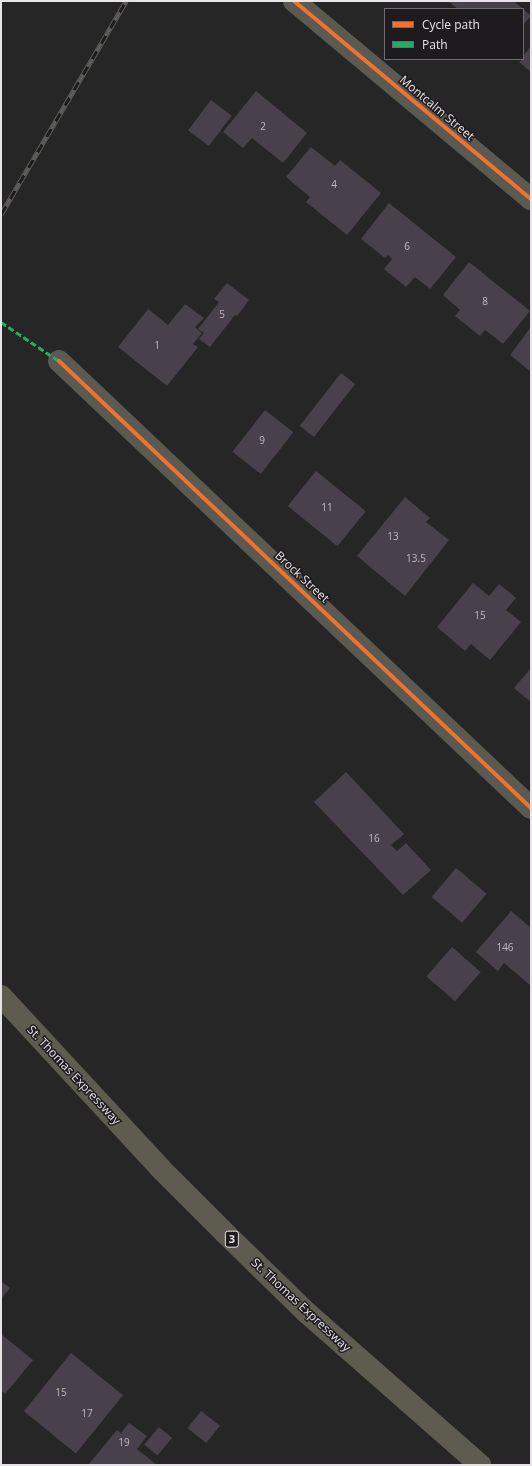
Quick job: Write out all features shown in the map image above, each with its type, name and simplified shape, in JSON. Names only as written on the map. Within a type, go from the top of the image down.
[{"type":"highway","name":"St. Thomas Expressway","points":[[1,996],[154,1162],[232,1240],[306,1312],[480,1465]]},
{"type":"street","name":"Montcalm Street","points":[[294,1],[531,199]]},
{"type":"street","name":"Brock Street","points":[[59,361],[531,808]]},
{"type":"building","points":[[448,1],[513,1],[522,8],[457,8]]},
{"type":"building","points":[[524,10],[531,16],[524,24]]},
{"type":"building","points":[[531,46],[531,72],[519,62],[524,60],[524,55]]},
{"type":"building","points":[[256,91],[307,133],[283,163],[252,138],[243,148],[223,132]]},
{"type":"building","points":[[211,100],[232,116],[209,146],[188,130]]},
{"type":"building","points":[[311,147],[335,166],[340,160],[381,193],[347,235],[306,202],[310,197],[286,177]]},
{"type":"building","points":[[389,203],[456,257],[430,289],[415,277],[406,287],[384,269],[392,259],[388,255],[385,258],[361,239]]},
{"type":"building","points":[[469,262],[530,311],[503,344],[485,330],[480,336],[455,316],[460,310],[443,295]]},
{"type":"building","points":[[227,283],[249,300],[210,347],[199,339],[204,333],[198,329],[219,302],[214,299]]},
{"type":"building","points":[[185,304],[204,318],[195,327],[202,333],[193,344],[198,347],[167,386],[118,347],[148,309],[168,325]]},
{"type":"building","points":[[531,327],[531,372],[510,355]]},
{"type":"building","points":[[341,373],[355,384],[314,437],[300,426]]},
{"type":"building","points":[[265,410],[293,432],[261,474],[232,452]]},
{"type":"building","points":[[316,471],[366,511],[337,546],[288,506]]},
{"type":"building","points":[[405,497],[430,518],[426,522],[449,540],[405,596],[357,556]]},
{"type":"building","points":[[473,583],[489,596],[499,584],[516,598],[506,610],[521,622],[490,660],[471,644],[465,651],[437,627]]},
{"type":"building","points":[[531,668],[531,702],[514,688]]},
{"type":"building","points":[[346,772],[404,834],[391,845],[397,851],[406,843],[431,870],[403,895],[314,802]]},
{"type":"building","points":[[456,868],[487,894],[462,923],[432,897]]},
{"type":"building","points":[[511,911],[531,928],[531,986],[504,963],[498,971],[476,952]]},
{"type":"building","points":[[452,947],[481,972],[455,1001],[426,976]]},
{"type":"building","points":[[1,1281],[10,1288],[1,1299]]},
{"type":"building","points":[[1,1334],[33,1360],[5,1394],[1,1391]]},
{"type":"building","points":[[71,1353],[123,1395],[76,1453],[24,1411]]},
{"type":"building","points":[[201,1411],[220,1426],[206,1443],[187,1428]]},
{"type":"building","points":[[129,1423],[147,1436],[137,1449],[157,1465],[88,1465],[117,1430],[121,1433]]},
{"type":"building","points":[[159,1427],[172,1438],[157,1456],[144,1445]]},
{"type":"railway","points":[[1,214],[126,1]]},
{"type":"marked path","points":[[1,322],[59,361]]},
{"type":"cycle path","points":[[294,1],[531,199]]},
{"type":"cycle path","points":[[59,361],[531,808]]}]
